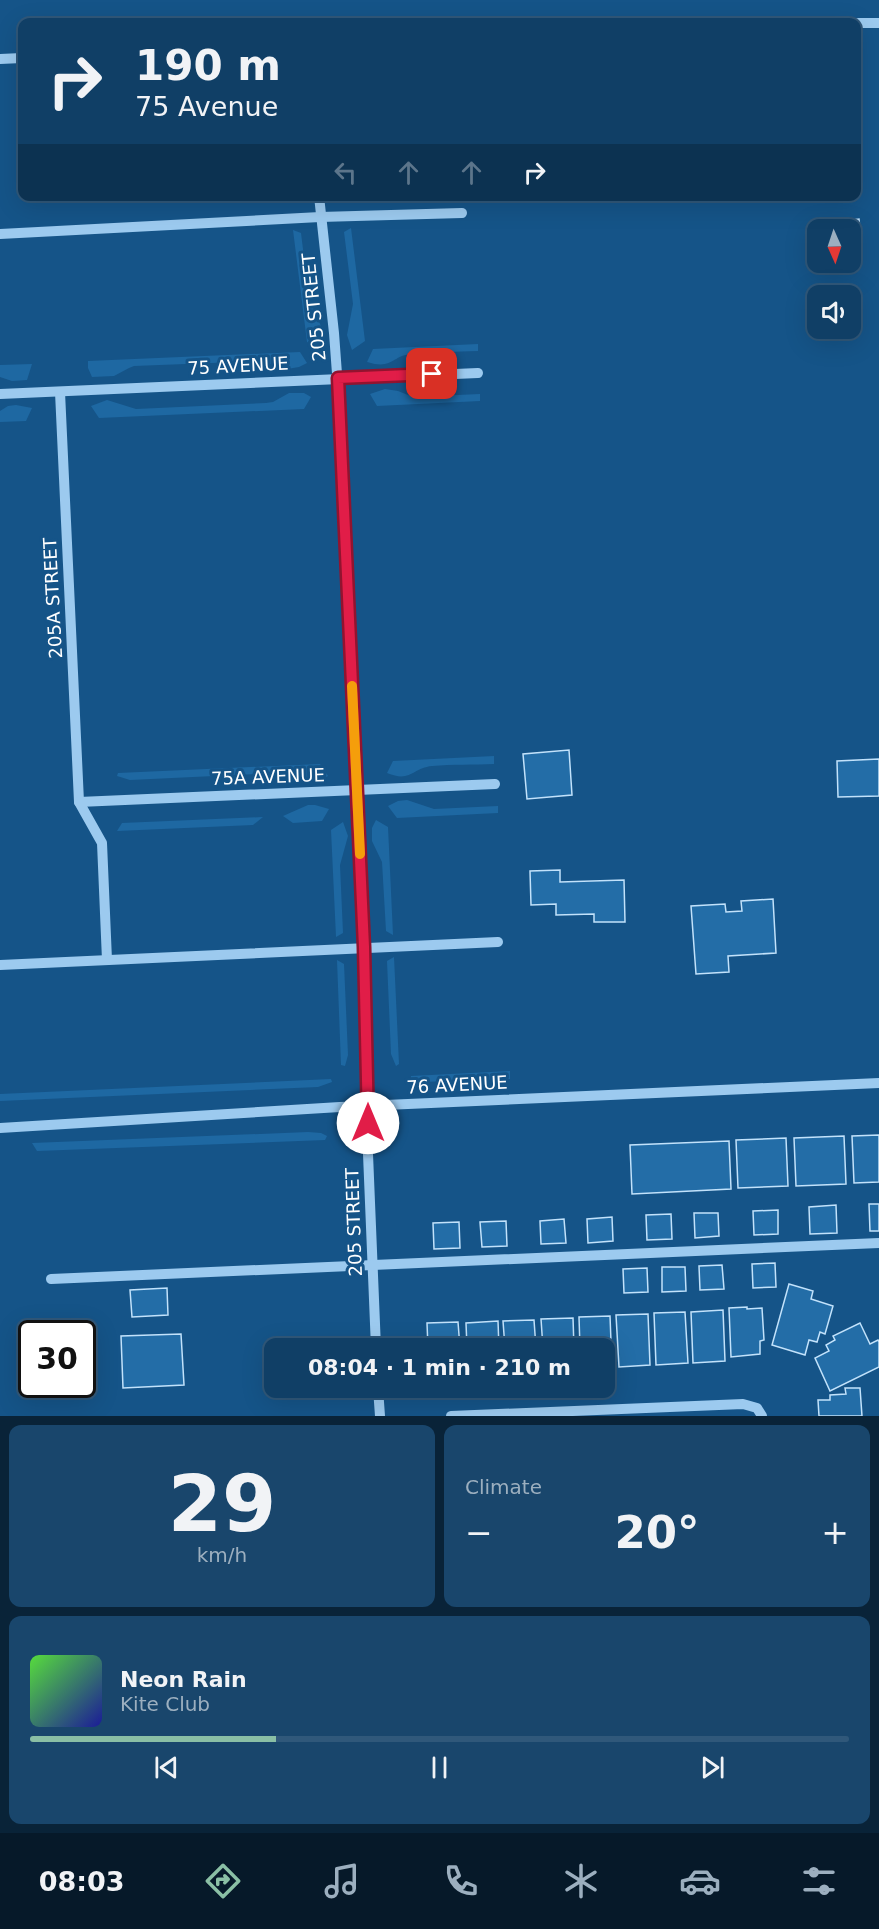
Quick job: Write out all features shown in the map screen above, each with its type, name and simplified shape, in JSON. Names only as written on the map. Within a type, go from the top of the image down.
[{"type":"street","points":[[861,24],[879,22]]},
{"type":"street","points":[[0,59],[18,58]]},
{"type":"street","name":"205 STREET","points":[[319,201],[338,378],[364,947],[369,1105],[368,1154],[376,1338]]},
{"type":"street","points":[[0,234],[320,217],[462,213]]},
{"type":"street","name":"75 AVENUE","points":[[0,394],[478,373]]},
{"type":"street","name":"205A STREET","points":[[60,392],[79,802]]},
{"type":"street","name":"75A AVENUE","points":[[79,802],[495,784]]},
{"type":"street","points":[[79,802],[102,843],[106,960]]},
{"type":"street","points":[[0,965],[498,942]]},
{"type":"street","name":"76 AVENUE","points":[[0,1128],[369,1105],[879,1083]]},
{"type":"street","points":[[51,1279],[879,1243]]},
{"type":"street","points":[[379,1398],[380,1416]]},
{"type":"street","points":[[451,1416],[743,1404],[759,1412]]},
{"type":"shaded area","points":[[351,228],[365,341],[352,350],[347,335],[353,304],[344,232]]},
{"type":"shaded area","points":[[293,230],[301,233],[309,298],[323,331],[320,349],[307,342]]},
{"type":"shaded area","points":[[478,344],[478,351],[404,355],[387,364],[367,362],[373,349]]},
{"type":"shaded area","points":[[300,352],[307,363],[287,369],[260,361],[134,366],[114,376],[92,377],[88,368],[88,361]]},
{"type":"shaded area","points":[[32,364],[27,380],[12,381],[0,377],[0,365]]},
{"type":"shaded area","points":[[385,389],[413,397],[480,394],[480,401],[377,406],[370,394]]},
{"type":"shaded area","points":[[289,393],[304,393],[311,397],[304,409],[99,418],[91,406],[107,400],[136,409],[266,403],[273,402]]},
{"type":"shaded area","points":[[8,406],[32,408],[26,421],[0,422],[0,411]]},
{"type":"shaded area","points":[[494,756],[494,764],[432,766],[407,776],[387,773],[393,761]]},
{"type":"shaded area","points":[[320,764],[328,776],[314,780],[277,773],[130,780],[117,776],[118,773]]},
{"type":"shaded area","points":[[407,800],[434,809],[498,806],[498,813],[397,818],[388,806]]},
{"type":"shaded area","points":[[308,805],[329,809],[322,821],[293,823],[283,816]]},
{"type":"shaded area","points":[[263,817],[253,825],[117,831],[122,823]]},
{"type":"shaded area","points":[[376,820],[388,827],[393,935],[386,931],[382,862],[372,841],[372,828]]},
{"type":"shaded area","points":[[343,822],[348,836],[340,865],[343,933],[336,937],[331,830]]},
{"type":"shaded area","points":[[394,957],[399,1064],[396,1066],[391,1054],[387,961]]},
{"type":"shaded area","points":[[337,960],[344,964],[348,1055],[345,1066],[341,1065]]},
{"type":"shaded area","points":[[510,1071],[510,1079],[421,1082],[411,1079],[411,1076]]},
{"type":"shaded area","points":[[331,1079],[332,1082],[318,1087],[0,1101],[0,1094]]},
{"type":"shaded area","points":[[308,1132],[327,1136],[325,1140],[37,1151],[32,1143]]},
{"type":"building","points":[[569,750],[572,795],[527,799],[523,754]]},
{"type":"building","points":[[879,759],[879,796],[838,797],[837,761]]},
{"type":"building","points":[[560,870],[560,882],[624,880],[625,922],[594,922],[594,914],[556,915],[556,904],[531,905],[530,871]]},
{"type":"building","points":[[773,899],[776,953],[728,956],[729,972],[696,974],[691,906],[725,904],[726,912],[742,911],[741,901]]},
{"type":"building","points":[[879,1135],[879,1182],[854,1183],[852,1136]]},
{"type":"building","points":[[844,1136],[846,1184],[796,1186],[794,1138]]},
{"type":"building","points":[[786,1138],[788,1186],[738,1188],[736,1140]]},
{"type":"building","points":[[729,1141],[731,1189],[632,1194],[630,1145]]},
{"type":"building","points":[[869,1204],[879,1204],[879,1231],[870,1231]]},
{"type":"building","points":[[836,1205],[837,1233],[810,1234],[809,1207]]},
{"type":"building","points":[[778,1210],[778,1234],[754,1235],[753,1211]]},
{"type":"building","points":[[694,1213],[718,1213],[719,1236],[695,1238]]},
{"type":"building","points":[[671,1214],[672,1239],[647,1240],[646,1215]]},
{"type":"building","points":[[612,1217],[613,1241],[588,1243],[587,1219]]},
{"type":"building","points":[[564,1219],[566,1243],[541,1244],[540,1221]]},
{"type":"building","points":[[506,1221],[507,1246],[482,1247],[480,1222]]},
{"type":"building","points":[[459,1222],[460,1248],[434,1249],[433,1223]]},
{"type":"building","points":[[775,1263],[776,1287],[753,1288],[752,1264]]},
{"type":"building","points":[[722,1265],[724,1289],[700,1290],[699,1266]]},
{"type":"building","points":[[662,1267],[685,1267],[686,1291],[662,1292]]},
{"type":"building","points":[[647,1268],[648,1292],[624,1293],[623,1269]]},
{"type":"building","points":[[789,1284],[813,1291],[811,1299],[833,1306],[825,1334],[820,1332],[817,1342],[809,1340],[805,1355],[772,1345]]},
{"type":"building","points":[[167,1288],[168,1315],[132,1317],[130,1290]]},
{"type":"building","points":[[747,1307],[747,1309],[762,1308],[764,1340],[760,1341],[760,1354],[731,1357],[729,1308]]},
{"type":"building","points":[[723,1310],[725,1361],[693,1363],[691,1312]]},
{"type":"building","points":[[685,1312],[688,1363],[656,1365],[654,1313]]},
{"type":"building","points":[[648,1314],[650,1365],[619,1367],[616,1315]]},
{"type":"building","points":[[610,1316],[611,1338],[580,1338],[579,1317]]},
{"type":"building","points":[[573,1318],[574,1338],[542,1338],[541,1319]]},
{"type":"building","points":[[534,1320],[535,1338],[504,1338],[503,1321]]},
{"type":"building","points":[[498,1321],[499,1338],[467,1338],[466,1323]]},
{"type":"building","points":[[458,1322],[459,1338],[428,1338],[427,1323]]},
{"type":"building","points":[[860,1323],[870,1344],[878,1340],[879,1342],[879,1367],[830,1391],[815,1358],[829,1351],[826,1345],[835,1340],[833,1336]]},
{"type":"building","points":[[181,1334],[184,1385],[123,1388],[121,1336]]},
{"type":"building","points":[[845,1388],[860,1388],[862,1416],[819,1416],[818,1400],[830,1400],[830,1395],[846,1394]]},
{"type":"slow traffic","points":[[352,686],[360,854]]},
{"type":"route","points":[[368,1123],[364,947],[338,378],[432,374]]}]
